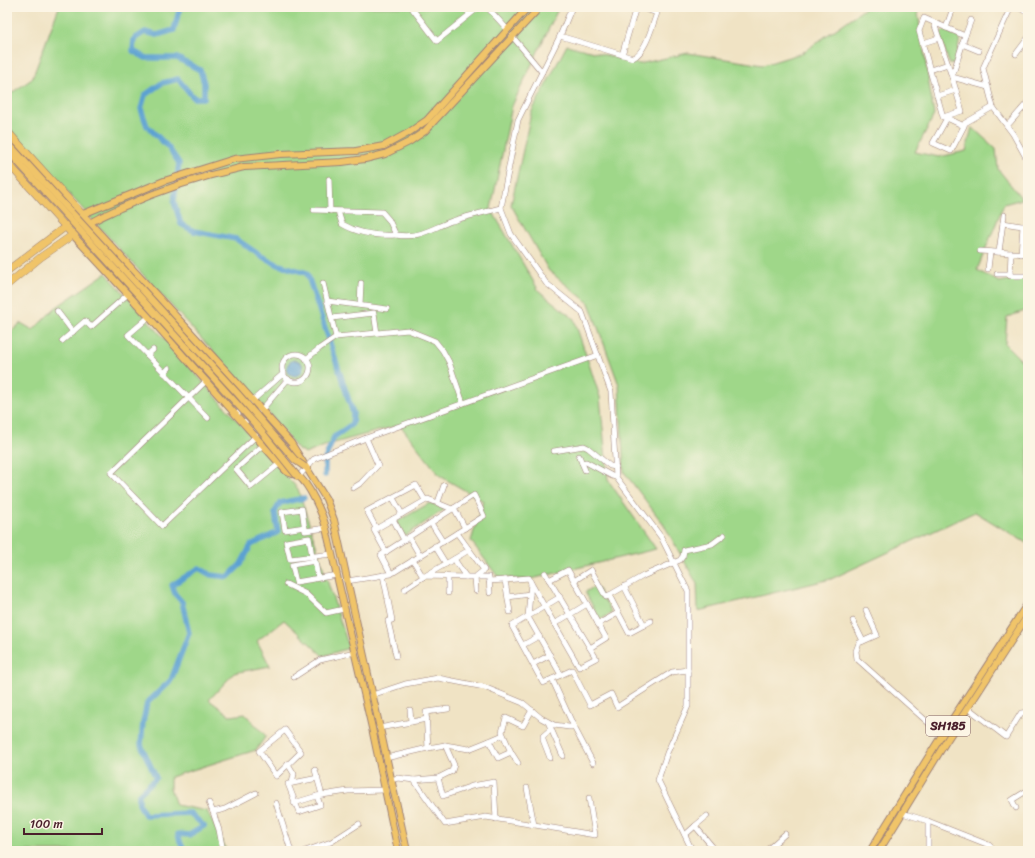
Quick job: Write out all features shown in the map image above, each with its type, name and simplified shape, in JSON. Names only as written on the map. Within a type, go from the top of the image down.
[{"type":"highway","points":[[7,131],[90,223],[41,257],[7,284]]},
{"type":"highway","points":[[7,162],[73,235]]},
{"type":"highway","points":[[7,271],[83,214]]},
{"type":"main road","points":[[83,214],[164,181],[234,159],[280,154],[356,151],[384,146],[408,133],[426,120],[528,7]]},
{"type":"main road","points":[[407,851],[330,509],[319,488],[305,467],[297,450],[90,223],[133,202],[201,177],[244,167],[342,162],[365,159],[385,154],[409,142],[425,131],[540,7]]},
{"type":"main road","points":[[7,142],[238,394],[295,460],[305,467]]},
{"type":"main road","points":[[7,150],[257,426],[298,477],[318,505],[324,518],[355,652],[398,851]]},
{"type":"main road","points":[[73,235],[149,317],[256,436],[279,464],[289,473],[298,477]]},
{"type":"main road","points":[[338,583],[347,581]]},
{"type":"main road","name":"SH185","points":[[870,851],[942,735],[1028,603]]},
{"type":"main road","name":"SH185","points":[[879,851],[1028,615]]},
{"type":"main road","points":[[900,802],[906,806]]},
{"type":"street","points":[[411,7],[437,41],[479,7]]},
{"type":"street","points":[[464,7],[470,14]]},
{"type":"street","points":[[487,7],[507,29]]},
{"type":"street","points":[[572,7],[560,36],[518,120],[501,208],[511,234],[546,283],[582,312],[611,392],[616,477]]},
{"type":"street","points":[[622,55],[636,7]]},
{"type":"street","points":[[560,36],[633,58],[643,49],[657,13],[639,7]]},
{"type":"street","points":[[1011,7],[983,68],[993,107],[1013,134],[1028,160]]},
{"type":"street","points":[[1018,7],[1028,13]]},
{"type":"street","points":[[946,28],[952,11]]},
{"type":"street","points":[[934,23],[962,111],[943,117],[919,31],[924,18],[965,36]]},
{"type":"street","points":[[952,77],[971,20]]},
{"type":"street","points":[[512,36],[542,72]]},
{"type":"street","points":[[923,43],[939,38]]},
{"type":"street","points":[[1016,54],[1028,38]]},
{"type":"street","points":[[962,44],[979,51]]},
{"type":"street","points":[[930,70],[948,64]]},
{"type":"street","points":[[952,77],[988,87]]},
{"type":"street","points":[[937,96],[956,90]]},
{"type":"street","points":[[1007,126],[1028,102]]},
{"type":"street","points":[[964,126],[947,118],[933,143],[951,151],[966,123],[993,107]]},
{"type":"street","points":[[329,179],[330,211]]},
{"type":"street","points":[[338,211],[342,224],[351,229],[384,236],[396,235],[406,237],[425,233],[452,221],[501,208]]},
{"type":"street","points":[[314,210],[382,212],[389,220],[396,235]]},
{"type":"street","points":[[1000,252],[1004,215]]},
{"type":"street","points":[[1003,223],[1026,226],[1021,254]]},
{"type":"street","points":[[980,251],[1028,254]]},
{"type":"street","points":[[988,269],[990,252]]},
{"type":"street","points":[[1010,274],[1011,253]]},
{"type":"street","points":[[997,274],[1028,276]]},
{"type":"street","points":[[323,283],[336,337]]},
{"type":"street","points":[[360,305],[362,283]]},
{"type":"street","points":[[62,341],[85,321],[91,327],[128,294]]},
{"type":"street","points":[[327,301],[360,305],[374,310]]},
{"type":"street","points":[[332,318],[387,309]]},
{"type":"street","points":[[374,310],[377,333]]},
{"type":"street","points":[[57,312],[73,332]]},
{"type":"street","points":[[149,317],[128,335],[208,418]]},
{"type":"street","points":[[306,359],[336,337],[408,330],[435,341],[449,362],[464,403]]},
{"type":"street","points":[[147,355],[152,350]]},
{"type":"street","points":[[298,355],[306,359],[310,366],[308,376],[301,381],[296,382],[288,379],[284,373],[284,363],[290,356],[298,355]]},
{"type":"street","points":[[298,477],[305,467],[314,459],[341,448],[598,355]]},
{"type":"street","points":[[164,373],[169,368]]},
{"type":"street","points":[[236,415],[284,373]]},
{"type":"street","points":[[243,423],[261,409],[288,379]]},
{"type":"street","points":[[206,381],[110,472],[162,526],[256,436]]},
{"type":"street","points":[[353,488],[361,483],[378,465],[366,438]]},
{"type":"street","points":[[263,445],[236,469],[251,487],[279,464]]},
{"type":"street","points":[[554,451],[584,446],[610,466],[616,467]]},
{"type":"street","points":[[579,456],[585,470]]},
{"type":"street","points":[[582,463],[590,463],[616,477],[662,537],[688,591],[688,706],[667,753],[658,780],[694,851]]},
{"type":"street","points":[[386,552],[374,530],[376,528],[367,511],[416,485],[425,500]]},
{"type":"street","points":[[438,502],[444,486]]},
{"type":"street","points":[[347,581],[391,574],[484,516],[474,495],[381,554],[391,574]]},
{"type":"street","points":[[393,498],[402,514]]},
{"type":"street","points":[[376,528],[428,499],[453,508],[465,528]]},
{"type":"street","points":[[305,527],[284,530],[282,512],[302,509],[305,527],[305,531],[326,528]]},
{"type":"street","points":[[393,519],[420,556]]},
{"type":"street","points":[[431,522],[443,542]]},
{"type":"street","points":[[457,533],[484,570],[475,577]]},
{"type":"street","points":[[577,579],[591,570],[606,597],[643,576],[680,560],[683,556],[684,550],[712,544],[724,535]]},
{"type":"street","points":[[312,556],[309,538],[286,542],[290,559],[332,554]]},
{"type":"street","points":[[435,546],[446,564]]},
{"type":"street","points":[[405,588],[469,550]]},
{"type":"street","points":[[454,559],[466,577]]},
{"type":"street","points":[[413,560],[424,577]]},
{"type":"street","points":[[318,578],[315,561],[292,565],[296,582],[337,575]]},
{"type":"street","points":[[550,580],[568,570],[606,638],[590,648]]},
{"type":"street","points":[[545,573],[550,580],[596,658],[578,668],[543,683],[512,626],[560,597]]},
{"type":"street","points":[[383,575],[392,620],[388,621],[396,656]]},
{"type":"street","points":[[448,576],[448,593]]},
{"type":"street","points":[[424,577],[489,577],[490,593]]},
{"type":"street","points":[[475,577],[476,592]]},
{"type":"street","points":[[489,581],[529,578],[578,668]]},
{"type":"street","points":[[505,580],[510,612]]},
{"type":"street","points":[[531,583],[528,616],[561,674]]},
{"type":"street","points":[[286,584],[306,594],[326,613],[344,609]]},
{"type":"street","points":[[624,586],[644,625]]},
{"type":"street","points":[[508,597],[530,594]]},
{"type":"street","points":[[609,595],[629,633],[651,621]]},
{"type":"street","points":[[554,624],[587,604]]},
{"type":"street","points":[[866,610],[876,635],[859,643],[856,651],[857,659],[942,735]]},
{"type":"street","points":[[598,624],[618,613]]},
{"type":"street","points":[[853,621],[863,641]]},
{"type":"street","points":[[523,645],[539,636]]},
{"type":"street","points":[[294,677],[320,660],[355,652]]},
{"type":"street","points":[[533,664],[550,655]]},
{"type":"street","points":[[572,670],[590,705],[611,694],[617,708],[672,672],[688,670]]},
{"type":"street","points":[[372,695],[405,684],[438,678],[484,687],[523,703],[554,725],[574,727]]},
{"type":"street","points":[[552,679],[574,727],[593,763]]},
{"type":"street","points":[[968,708],[1006,736],[1020,713],[1028,712]]},
{"type":"street","points":[[428,748],[426,712],[448,709]]},
{"type":"street","points":[[410,710],[411,722]]},
{"type":"street","points":[[518,763],[502,732],[506,718],[523,726],[532,710]]},
{"type":"street","points":[[379,728],[427,719]]},
{"type":"street","points":[[548,722],[563,756]]},
{"type":"street","points":[[550,758],[543,740],[543,736],[551,729]]},
{"type":"street","points":[[285,730],[301,752],[288,764],[276,776],[259,751],[285,730]]},
{"type":"street","points":[[386,758],[445,745],[469,749],[503,734]]},
{"type":"street","points":[[489,741],[498,758],[512,752]]},
{"type":"street","points":[[391,780],[398,778],[414,780],[438,778],[452,771],[454,766],[445,745]]},
{"type":"street","points":[[288,764],[294,774],[292,782],[288,784],[294,803],[299,812],[320,805],[316,770]]},
{"type":"street","points":[[292,782],[318,778]]},
{"type":"street","points":[[438,778],[443,796],[472,786],[494,782],[496,819]]},
{"type":"street","points":[[414,780],[445,824],[486,817],[595,835],[589,798]]},
{"type":"street","points":[[527,788],[534,824]]},
{"type":"street","points":[[294,803],[348,791],[385,790]]},
{"type":"street","points":[[1016,808],[1012,800],[1028,790]]},
{"type":"street","points":[[213,812],[225,809],[256,793]]},
{"type":"street","points":[[209,803],[219,830],[223,851]]},
{"type":"street","points":[[276,804],[291,851]]},
{"type":"street","points":[[902,813],[928,821],[989,845],[995,851]]},
{"type":"street","points":[[685,835],[707,816]]},
{"type":"street","points":[[928,821],[928,851]]},
{"type":"street","points":[[305,851],[331,842],[359,824]]},
{"type":"street","points":[[695,826],[716,851]]},
{"type":"street","points":[[766,851],[785,834]]},
{"type":"green space","points":[[59,7],[559,7],[512,106],[491,209],[539,291],[574,319],[600,397],[608,480],[656,549],[527,580],[498,577],[471,541],[483,501],[440,476],[400,425],[327,445],[305,454],[302,450],[299,451],[264,407],[7,126],[7,96],[32,79]]},
{"type":"green space","points":[[867,7],[917,7],[934,115],[915,152],[939,157],[966,151],[972,127],[996,149],[998,169],[1022,199],[1004,204],[977,270],[999,282],[1028,277],[1028,310],[1007,317],[1005,344],[1028,367],[1028,544],[975,512],[831,579],[698,611],[697,584],[664,525],[624,472],[619,385],[589,303],[549,271],[511,205],[531,113],[567,45],[639,64],[688,53],[763,65],[802,53]]},
{"type":"green space","points":[[944,30],[960,38],[955,64],[949,63],[940,35]]},
{"type":"green space","points":[[106,273],[298,489],[349,648],[323,656],[284,620],[257,641],[270,666],[234,673],[209,700],[231,716],[245,714],[266,736],[256,750],[170,777],[170,788],[176,805],[207,811],[227,851],[7,851],[7,335],[21,323],[33,330],[55,308]]},
{"type":"green space","points":[[430,503],[445,509],[405,536],[396,522]]},
{"type":"green space","points":[[596,586],[612,613],[600,620],[585,592]]},
{"type":"water","points":[[295,360],[301,362],[303,368],[301,374],[295,376],[289,374],[287,368],[289,362]]},
{"type":"waterway","points":[[180,7],[174,30],[157,35],[145,32],[134,39],[133,51],[146,58],[177,58],[200,70],[204,83],[204,98],[194,98],[178,79],[162,83],[145,95],[141,109],[147,126],[168,147],[179,163],[174,202],[181,224],[194,231],[236,239],[261,256],[279,265],[307,273],[353,413],[352,424],[334,437],[325,459],[325,475]]},
{"type":"waterway","points":[[185,851],[178,834],[189,835],[204,826],[190,813],[145,815],[139,804],[139,794],[156,778],[141,745],[143,722],[147,703],[171,680],[189,633],[182,602],[175,594],[172,585],[199,568],[211,575],[228,577],[241,564],[251,545],[278,532],[275,512],[280,503],[304,498]]}]
